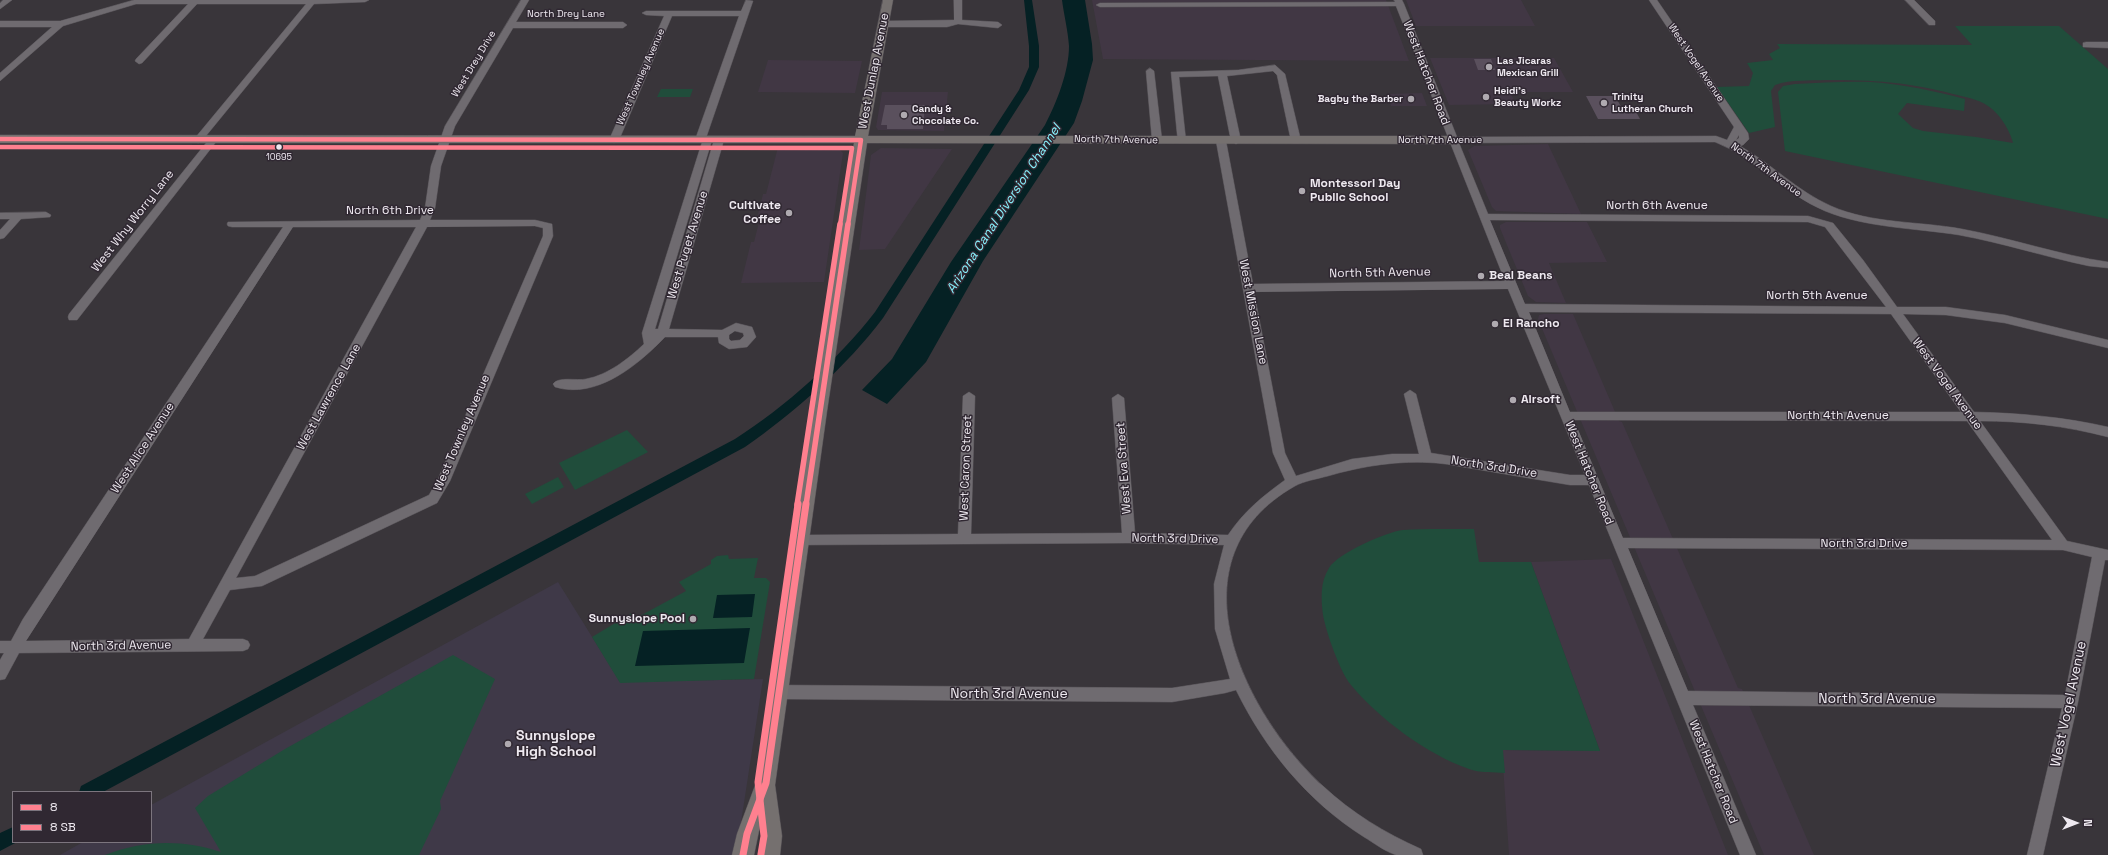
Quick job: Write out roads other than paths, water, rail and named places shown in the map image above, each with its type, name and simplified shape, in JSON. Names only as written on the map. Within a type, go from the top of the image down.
[{"type":"main road","name":"West Dunlap Avenue","points":[[743,855],[747,834],[766,783],[819,411],[861,140],[888,0]]},
{"type":"main road","name":"North 7th Avenue","points":[[0,139],[444,141],[1453,140]]},
{"type":"main road","name":"West Dunlap Avenue","points":[[766,783],[772,836],[770,855]]},
{"type":"street","points":[[0,7],[8,0]]},
{"type":"street","points":[[0,24],[60,24],[136,2],[312,2],[365,0]]},
{"type":"street","name":"West Drey Drive","points":[[444,141],[450,126],[525,0]]},
{"type":"street","points":[[958,0],[958,22]]},
{"type":"street","name":"West Vogel Avenue","points":[[1653,0],[1743,133],[1744,139],[1740,143],[1730,144]]},
{"type":"street","points":[[1909,0],[1932,23]]},
{"type":"street","points":[[139,61],[195,2]]},
{"type":"street","points":[[198,140],[312,2]]},
{"type":"street","name":"West Puget Avenue","points":[[650,346],[648,333],[709,140],[744,14],[749,2]]},
{"type":"street","points":[[1100,5],[1399,2]]},
{"type":"street","name":"West Hatcher Road","points":[[1399,2],[1484,218],[1748,855]]},
{"type":"street","points":[[646,13],[744,14]]},
{"type":"street","name":"West Townley Avenue","points":[[614,140],[669,13]]},
{"type":"street","points":[[883,24],[947,24],[958,22],[968,24],[998,24]]},
{"type":"street","points":[[0,78],[60,24]]},
{"type":"street","name":"North Drey Lane","points":[[510,25],[623,25]]},
{"type":"street","points":[[2086,45],[2108,45]]},
{"type":"street","points":[[1181,141],[1174,74],[1222,74],[1275,68],[1281,74],[1296,141]]},
{"type":"street","points":[[1150,71],[1158,140]]},
{"type":"street","points":[[1222,74],[1236,141]]},
{"type":"street","name":"North 7th Avenue","points":[[1453,140],[1716,139],[1739,148],[1790,188],[1811,201],[1845,215],[1960,232],[2080,260],[2108,265]]},
{"type":"street","name":"West Why Worry Lane","points":[[73,317],[213,140]]},
{"type":"street","name":"West Puget Avenue","points":[[559,384],[586,383],[597,380],[642,354],[662,333],[682,266],[709,140]]},
{"type":"street","name":"West Lawrence Lane","points":[[193,645],[423,224],[430,208],[436,166],[444,141]]},
{"type":"street","name":"West Mission Lane","points":[[1221,141],[1279,453],[1292,482]]},
{"type":"street","points":[[0,216],[46,215]]},
{"type":"street","points":[[0,236],[18,216]]},
{"type":"street","name":"North 6th Avenue","points":[[1484,218],[1808,219],[1830,224]]},
{"type":"street","name":"North 6th Drive","points":[[232,224],[535,223],[548,226]]},
{"type":"street","name":"West Alice Avenue","points":[[0,674],[28,623],[290,224]]},
{"type":"street","name":"West Vogel Avenue","points":[[1830,224],[1894,309],[2063,545]]},
{"type":"street","name":"West Townley Avenue","points":[[226,585],[257,582],[433,499],[444,481],[496,355],[548,236],[548,226]]},
{"type":"street","points":[[668,266],[682,266]]},
{"type":"street","name":"North 5th Avenue","points":[[1249,288],[1512,285]]},
{"type":"street","name":"North 5th Avenue","points":[[1522,308],[1894,309],[1946,311],[1990,316],[2108,344]]},
{"type":"street","points":[[648,333],[724,334]]},
{"type":"street","points":[[1410,394],[1426,458]]},
{"type":"street","name":"West Caron Street","points":[[964,539],[969,396]]},
{"type":"street","name":"West Eva Street","points":[[1118,398],[1129,538]]},
{"type":"street","name":"North 4th Avenue","points":[[1566,416],[1971,416],[2049,420],[2108,432]]},
{"type":"street","name":"North 3rd Drive","points":[[800,540],[1129,538],[1232,540],[1241,526],[1260,506],[1292,482],[1352,464],[1392,459],[1426,458],[1452,460],[1570,480],[1592,480]]},
{"type":"street","points":[[1232,540],[1220,576],[1219,603],[1222,634],[1237,682],[1247,703],[1268,734],[1300,774],[1341,812],[1386,850],[1415,855]]},
{"type":"street","name":"North 3rd Drive","points":[[1618,543],[2063,545],[2104,553]]},
{"type":"street","name":"West Vogel Avenue","points":[[2035,855],[2104,553]]},
{"type":"street","name":"North 3rd Avenue","points":[[0,647],[243,645]]},
{"type":"street","name":"North 3rd Avenue","points":[[778,692],[1172,695],[1224,688],[1237,682]]},
{"type":"street","name":"North 3rd Avenue","points":[[1683,698],[1906,699],[2071,702]]},
{"type":"water","name":"Arizona Canal Diversion Channel","points":[[1062,0],[1085,0],[1092,44],[1093,60],[1082,101],[1074,123],[983,261],[926,362],[887,404],[862,390],[892,359],[951,262],[1045,125],[1054,106],[1065,76],[1069,46]]},
{"type":"water","points":[[755,594],[752,617],[713,618],[717,595]]},
{"type":"water","points":[[750,628],[744,663],[635,666],[643,631]]},
{"type":"waterway","points":[[89,791],[740,443],[766,425],[789,406],[812,386],[852,346],[879,315],[1024,90],[1034,67],[1034,46],[1028,0]]},
{"type":"waterway","points":[[0,843],[12,836]]},
{"type":"place","name":"Las Jicaras Mexican Grill","points":[[1489,67]]},
{"type":"place","name":"Heidi's Beauty Workz","points":[[1486,97]]},
{"type":"place","name":"Bagby the Barber","points":[[1411,99]]},
{"type":"place","name":"Trinity Lutheran Church","points":[[1604,103]]},
{"type":"place","name":"Candy & Chocolate Co.","points":[[904,115]]},
{"type":"place","name":"10695","points":[[279,147]]},
{"type":"place","name":"Montessori Day Public School","points":[[1302,191]]},
{"type":"place","name":"Cultivate Coffee","points":[[789,213]]},
{"type":"place","name":"Beal Beans","points":[[1481,276]]},
{"type":"place","name":"El Rancho","points":[[1495,324]]},
{"type":"place","name":"Airsoft","points":[[1513,400]]},
{"type":"place","name":"Sunnyslope Pool","points":[[693,619]]},
{"type":"place","name":"Sunnyslope High School","points":[[508,744]]}]
